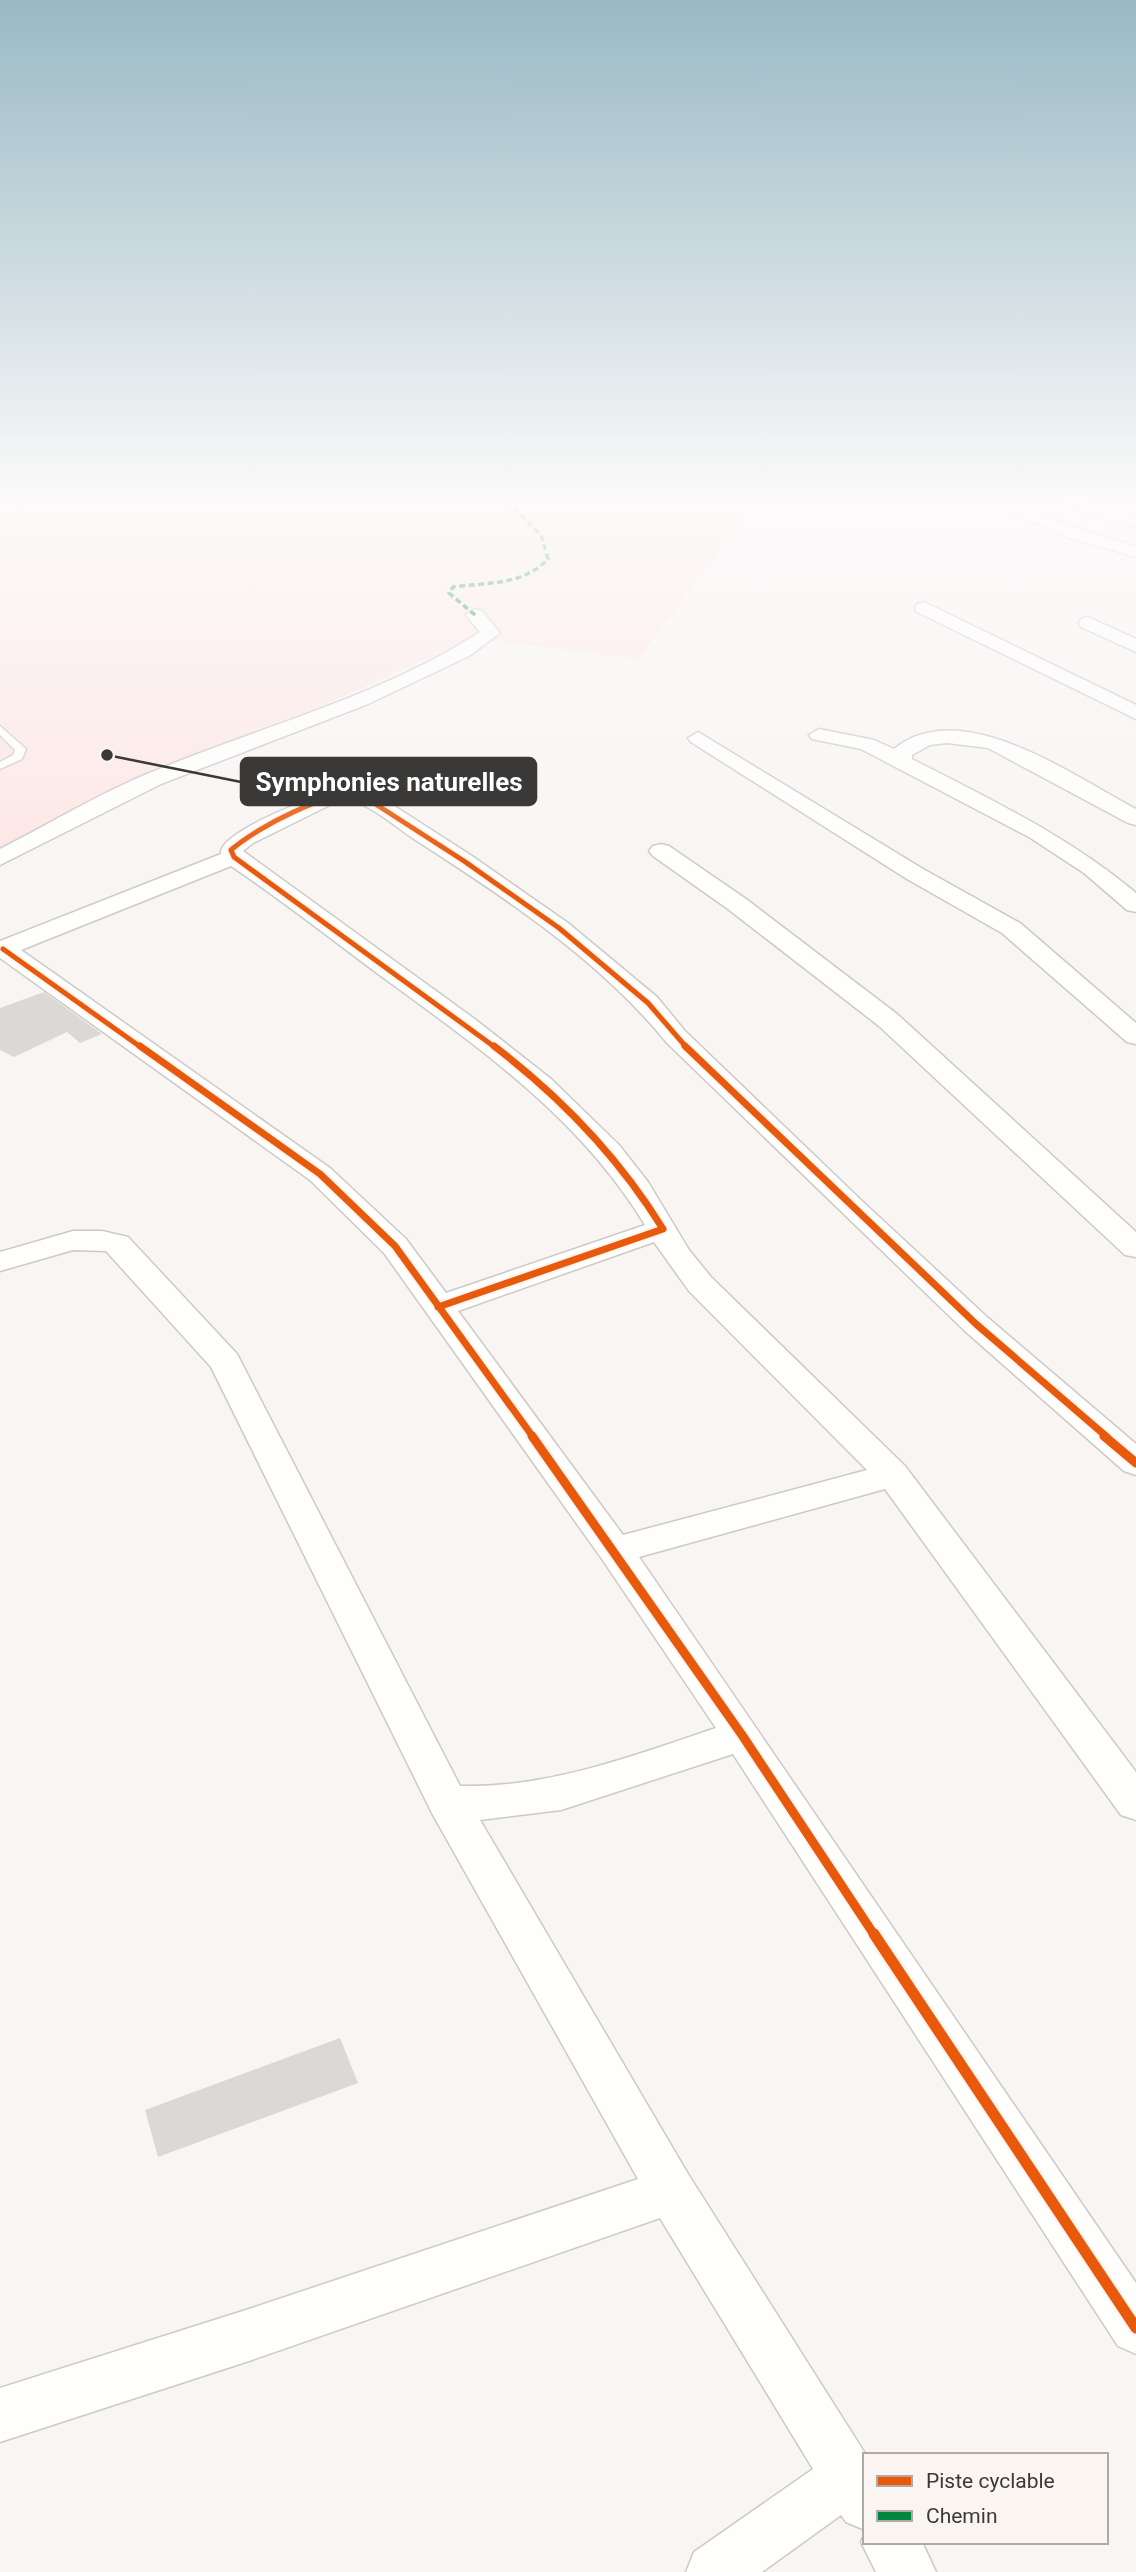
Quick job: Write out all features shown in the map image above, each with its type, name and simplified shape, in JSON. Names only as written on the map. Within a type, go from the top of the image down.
[{"type":"street","points":[[0,858],[153,779],[361,700],[461,652],[491,634],[483,624]]},
{"type":"street","points":[[956,624],[1136,713]]},
{"type":"street","points":[[1090,624],[1136,646]]},
{"type":"street","points":[[818,735],[867,744],[1064,848],[1136,905]]},
{"type":"street","points":[[901,761],[902,753],[923,740],[960,736],[977,738],[995,743],[1136,818]]},
{"type":"street","points":[[698,738],[915,874],[1011,928],[1038,949],[1071,983],[1136,1036]]},
{"type":"street","points":[[1136,1463],[976,1324],[852,1208],[676,1037],[648,1003],[559,928],[464,861],[363,796],[351,793],[330,797],[245,838],[231,850],[234,857],[497,1048],[601,1140],[663,1229],[675,1253],[700,1284],[893,1475],[1136,1804]]},
{"type":"street","points":[[661,851],[747,912],[888,1020],[1136,1248]]},
{"type":"street","points":[[2,950],[164,882],[234,857]]},
{"type":"street","points":[[2,950],[320,1174],[396,1246],[615,1550],[742,1735],[1136,2328]]},
{"type":"street","points":[[438,1307],[663,1229]]},
{"type":"street","points":[[0,1262],[82,1237],[100,1238],[117,1244],[225,1362],[448,1803],[671,2191],[857,2490],[714,2572]]},
{"type":"street","points":[[615,1550],[893,1475]]},
{"type":"street","points":[[448,1803],[501,1804],[567,1793],[742,1735]]},
{"type":"street","points":[[0,2414],[249,2335],[671,2191]]},
{"type":"street","points":[[890,2544],[908,2572]]},
{"type":"lane","points":[[0,729],[21,749],[18,757],[0,766]]},
{"type":"shaded area","points":[[0,624],[665,624],[638,659],[473,638],[0,852]]},
{"type":"building","points":[[44,992],[102,1034],[80,1043],[67,1032],[14,1057],[0,1050],[0,1008]]},
{"type":"building","points":[[340,2038],[358,2083],[158,2157],[145,2110]]},
{"type":"cycle path","points":[[438,1307],[663,1229],[638,1188],[609,1151],[541,1084],[467,1025],[234,857],[231,850],[245,838],[330,797],[351,793],[363,796],[464,861],[559,928],[648,1003],[676,1037],[852,1208],[976,1324],[1136,1463]]},
{"type":"cycle path","points":[[3,949],[320,1174],[395,1246],[615,1550],[742,1735],[1136,2328]]},
{"type":"place","name":"Symphonies naturelles","points":[[107,755]]}]
